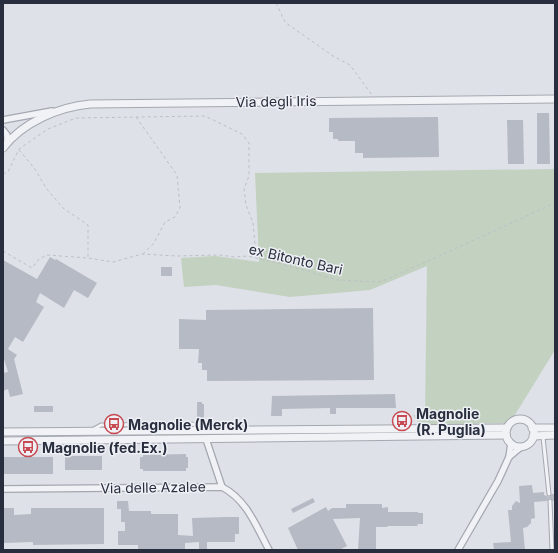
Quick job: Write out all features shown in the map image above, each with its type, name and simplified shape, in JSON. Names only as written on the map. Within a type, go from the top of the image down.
[{"type":"street","name":"Via degli Iris","points":[[5,145],[34,122],[68,107],[100,103],[555,99]]},
{"type":"street","points":[[3,120],[68,107]]},
{"type":"street","points":[[3,130],[7,135],[5,145]]},
{"type":"street","points":[[458,550],[498,481],[509,457],[511,443],[507,432],[512,422],[519,419],[527,421],[533,432],[543,435],[555,435]]},
{"type":"street","points":[[533,432],[555,428]]},
{"type":"street","points":[[201,431],[222,487]]},
{"type":"street","points":[[3,432],[507,432]]},
{"type":"street","points":[[3,441],[204,439],[507,432]]},
{"type":"street","points":[[509,457],[520,447],[529,443],[533,432]]},
{"type":"street","points":[[511,443],[520,447]]},
{"type":"street","name":"Via delle Azalee","points":[[3,489],[222,487],[235,495],[245,506],[269,550]]},
{"type":"lane","points":[[543,435],[549,494]]},
{"type":"lane","points":[[550,501],[552,550]]},
{"type":"path","points":[[276,3],[286,23],[333,56],[350,65],[376,100]]},
{"type":"path","points":[[3,174],[8,172],[19,149],[48,129],[76,118],[205,116],[242,134],[249,143],[249,176],[244,189],[246,205],[253,223],[255,244],[248,256]]},
{"type":"path","points":[[136,117],[177,175],[180,208],[175,217],[164,222],[154,243],[142,254]]},
{"type":"path","points":[[19,149],[35,170],[46,188],[63,208],[88,225],[88,258]]},
{"type":"path","name":"ex Bitonto Bari","points":[[3,251],[32,268],[39,259],[47,255],[88,258],[113,262],[142,254],[177,256],[248,256],[338,280],[380,282],[555,203]]},
{"type":"green space","points":[[555,169],[555,350],[513,418],[507,423],[420,425],[413,415],[425,415],[427,266],[370,290],[290,297],[216,285],[184,287],[181,258],[215,256],[259,262],[255,173]]},
{"type":"building","points":[[537,113],[549,113],[550,164],[537,164]]},
{"type":"building","points":[[438,117],[439,157],[363,158],[363,153],[355,153],[355,141],[338,141],[338,139],[333,139],[333,132],[329,132],[329,118]]},
{"type":"building","points":[[507,120],[523,120],[524,164],[508,164]]},
{"type":"building","points":[[50,257],[97,283],[88,298],[74,290],[64,308],[40,293],[36,302],[44,307],[23,342],[15,337],[8,349],[17,355],[14,359],[23,394],[10,397],[8,389],[3,391],[3,373],[8,372],[3,358],[3,260],[37,279]]},
{"type":"building","points":[[161,267],[172,267],[172,276],[161,276]]},
{"type":"building","points":[[373,308],[374,380],[207,381],[207,370],[202,370],[202,363],[198,363],[199,349],[179,349],[179,319],[206,320],[206,310]]},
{"type":"building","points":[[395,394],[396,408],[336,408],[336,414],[330,414],[330,408],[282,409],[282,416],[271,416],[272,396]]},
{"type":"building","points":[[197,402],[202,402],[202,404],[204,404],[204,418],[197,418]]},
{"type":"building","points":[[34,406],[53,406],[53,412],[34,412]]},
{"type":"building","points":[[186,454],[186,457],[188,457],[188,468],[186,468],[186,471],[143,471],[143,469],[140,469],[140,457],[143,457],[143,455]]},
{"type":"building","points":[[65,456],[102,456],[102,470],[65,470]]},
{"type":"building","points":[[3,457],[53,457],[53,474],[3,474]]},
{"type":"building","points":[[532,485],[533,493],[544,492],[544,495],[549,497],[552,494],[555,494],[555,501],[549,498],[547,501],[534,502],[535,518],[531,519],[531,523],[527,527],[523,528],[525,550],[494,550],[493,543],[511,542],[508,510],[512,510],[512,506],[516,501],[520,503],[519,486]]},
{"type":"building","points":[[313,498],[315,502],[293,513],[291,509]]},
{"type":"building","points":[[117,501],[128,501],[129,511],[151,511],[151,514],[178,514],[178,535],[193,536],[192,518],[226,517],[239,517],[239,534],[235,534],[235,542],[207,542],[207,550],[199,550],[199,542],[185,543],[185,549],[138,550],[138,545],[118,545],[118,531],[125,531],[125,522],[121,522],[121,509],[117,509]]},
{"type":"building","points":[[346,504],[382,504],[382,508],[388,507],[388,512],[423,513],[423,524],[417,524],[418,526],[376,527],[376,550],[358,550],[360,518],[333,519],[347,546],[339,550],[298,550],[288,528],[326,507],[328,511],[332,508],[346,508]]},
{"type":"building","points":[[4,508],[14,508],[14,515],[31,514],[31,508],[104,508],[104,544],[33,545],[33,542],[4,543]]},
{"type":"place","name":"Magnolie (R. Puglia)","points":[[402,421]]},
{"type":"place","name":"Magnolie (Merck)","points":[[114,424]]},
{"type":"place","name":"Magnolie (fed.Ex.)","points":[[28,447]]}]
